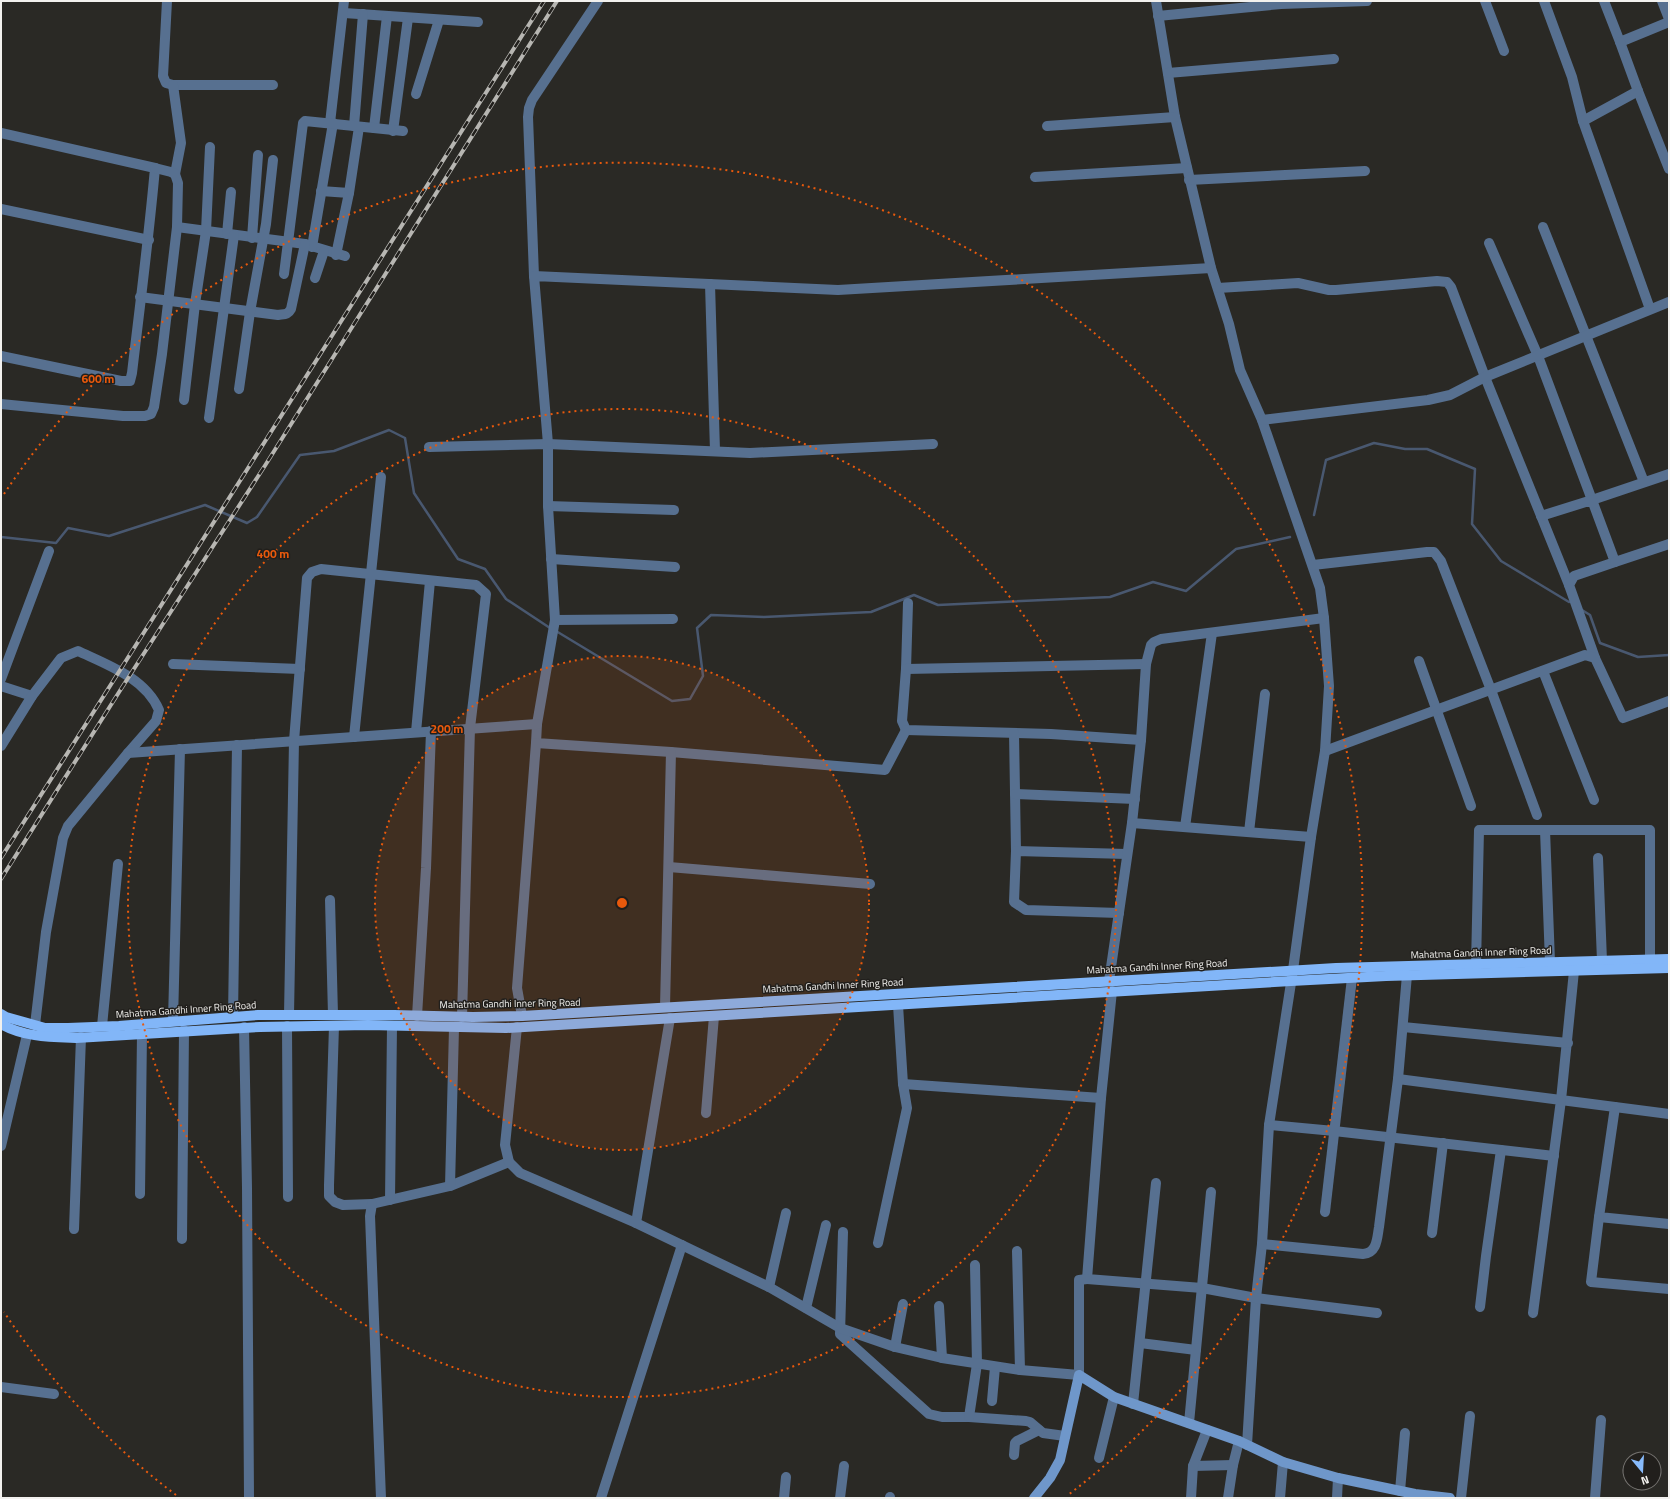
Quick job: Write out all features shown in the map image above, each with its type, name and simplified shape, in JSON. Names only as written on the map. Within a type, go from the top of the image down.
[{"type":"main road","name":"Mahatma Gandhi Inner Ring Road","points":[[1,1014],[6,1017],[45,1028],[119,1026],[289,1014],[462,1017],[522,1016],[665,1007],[1111,986],[1292,975],[1336,968],[1669,959]]},
{"type":"main road","name":"Mahatma Gandhi Inner Ring Road","points":[[1292,975],[1352,978],[1669,968]]},
{"type":"main road","name":"Mahatma Gandhi Inner Ring Road","points":[[1,1024],[27,1035],[49,1037],[81,1037],[184,1030],[287,1026],[392,1026],[454,1028],[517,1027],[898,1005],[1111,986]]},
{"type":"main road","points":[[1034,1498],[1057,1469],[1079,1375],[1114,1397],[1243,1443],[1283,1462],[1338,1478],[1400,1491],[1415,1496],[1450,1498]]},
{"type":"street","points":[[167,1],[163,76],[166,82],[173,85],[273,85]]},
{"type":"street","points":[[140,297],[278,315],[289,312],[308,246],[321,191],[332,123],[344,1]]},
{"type":"street","points":[[522,1016],[517,988],[537,724],[554,622],[548,506],[548,444],[534,276],[528,117],[532,100],[598,1]]},
{"type":"street","points":[[1156,1],[1175,116],[1211,268],[1218,288],[1240,370],[1262,420],[1320,588],[1324,618],[1329,686],[1325,751],[1269,1125],[1262,1244],[1243,1443],[1233,1465],[1228,1498]]},
{"type":"street","points":[[1158,16],[1283,2],[1367,1]]},
{"type":"street","points":[[1485,1],[1504,52]]},
{"type":"street","points":[[1544,1],[1572,77],[1583,121],[1650,309]]},
{"type":"street","points":[[1604,1],[1669,169]]},
{"type":"street","points":[[1662,1],[1669,19]]},
{"type":"street","points":[[344,13],[478,22]]},
{"type":"street","points":[[177,227],[289,242],[341,255],[356,126],[363,14]]},
{"type":"street","points":[[374,128],[387,16]]},
{"type":"street","points":[[392,131],[408,18]]},
{"type":"street","points":[[416,94],[439,20]]},
{"type":"street","points":[[1620,42],[1669,22]]},
{"type":"street","points":[[1168,73],[1334,59]]},
{"type":"street","points":[[1,404],[122,416],[145,416],[150,414],[154,407],[177,227],[178,183],[176,174],[181,143],[173,85]]},
{"type":"street","points":[[1583,121],[1638,91]]},
{"type":"street","points":[[1047,126],[1175,116]]},
{"type":"street","points":[[284,274],[303,123],[308,120],[392,131],[403,131]]},
{"type":"street","points":[[1,133],[176,174]]},
{"type":"street","points":[[184,400],[195,304],[206,231],[210,147]]},
{"type":"street","points":[[252,238],[258,155]]},
{"type":"street","points":[[239,389],[250,312],[266,224],[273,160]]},
{"type":"street","points":[[1,356],[130,381],[140,297],[149,240],[155,168]]},
{"type":"street","points":[[1035,177],[1187,168]]},
{"type":"street","points":[[1190,180],[1365,171]]},
{"type":"street","points":[[321,191],[349,193]]},
{"type":"street","points":[[209,418],[224,308],[231,235],[231,192]]},
{"type":"street","points":[[1,209],[149,240]]},
{"type":"street","points":[[1543,227],[1644,482]]},
{"type":"street","points":[[1489,243],[1538,356],[1615,562]]},
{"type":"street","points":[[315,278],[324,251]]},
{"type":"street","points":[[534,276],[838,290],[1211,268]]},
{"type":"street","points":[[1218,288],[1298,283],[1329,290],[1336,290],[1443,281],[1447,282],[1451,287],[1485,377],[1569,585],[1595,658],[1623,718],[1669,701]]},
{"type":"street","points":[[710,284],[715,451]]},
{"type":"street","points":[[1262,420],[1428,400],[1450,395],[1485,377],[1669,302]]},
{"type":"street","points":[[430,447],[548,444],[750,453],[933,444]]},
{"type":"street","points":[[1541,516],[1669,474]]},
{"type":"street","points":[[354,737],[381,477]]},
{"type":"street","points":[[548,506],[674,510]]},
{"type":"street","points":[[1569,585],[1574,576],[1669,544]]},
{"type":"street","points":[[1,679],[49,551]]},
{"type":"street","points":[[1313,565],[1434,552],[1440,561],[1492,690],[1537,815]]},
{"type":"street","points":[[551,559],[675,566]]},
{"type":"street","points":[[289,1014],[294,741],[307,578],[312,572],[321,569],[476,585],[486,594],[470,728],[462,1017]]},
{"type":"street","points":[[416,732],[430,581]]},
{"type":"street","points":[[906,730],[902,721],[906,669],[908,603]]},
{"type":"street","points":[[1087,1279],[1100,1098],[1111,986],[1119,913],[1135,799],[1146,664],[1151,645],[1157,640],[1324,618]]},
{"type":"street","points":[[554,622],[673,619]]},
{"type":"street","points":[[1185,827],[1212,633]]},
{"type":"street","points":[[1,746],[32,696],[61,658],[78,651],[120,671],[151,695],[159,710],[156,721],[68,826],[63,838],[46,932],[35,1024]]},
{"type":"street","points":[[1325,751],[1585,655],[1595,658]]},
{"type":"street","points":[[1419,661],[1438,710],[1471,806]]},
{"type":"street","points":[[173,664],[300,669]]},
{"type":"street","points":[[906,669],[1146,664]]},
{"type":"street","points":[[1543,671],[1594,800]]},
{"type":"street","points":[[1,686],[32,696]]},
{"type":"street","points":[[1249,832],[1266,694]]},
{"type":"street","points":[[128,753],[537,724]]},
{"type":"street","points":[[906,730],[1014,732],[1141,740]]},
{"type":"street","points":[[536,743],[671,752],[885,770],[906,730]]},
{"type":"street","points":[[417,1016],[426,861],[431,731]]},
{"type":"street","points":[[1014,732],[1016,851],[1014,902],[1026,910],[1119,913]]},
{"type":"street","points":[[234,1017],[237,745]]},
{"type":"street","points":[[173,1021],[180,749]]},
{"type":"street","points":[[665,1007],[671,752]]},
{"type":"street","points":[[1015,794],[1135,799]]},
{"type":"street","points":[[1132,823],[1311,837]]},
{"type":"street","points":[[1476,965],[1479,830],[1650,830],[1650,959]]},
{"type":"street","points":[[1545,830],[1550,962]]},
{"type":"street","points":[[1016,851],[1128,854]]},
{"type":"street","points":[[1598,858],[1602,960]]},
{"type":"street","points":[[102,1026],[118,864]]},
{"type":"street","points":[[669,867],[870,884]]},
{"type":"street","points":[[330,900],[333,1015]]},
{"type":"street","points":[[1534,1313],[1562,1100],[1574,971]]},
{"type":"street","points":[[1262,1244],[1363,1254],[1369,1254],[1376,1246],[1398,1079],[1407,976]]},
{"type":"street","points":[[1325,1212],[1352,978]]},
{"type":"street","points":[[878,1243],[907,1108],[898,1005]]},
{"type":"street","points":[[706,1113],[714,1016]]},
{"type":"street","points":[[636,1223],[670,1018]]},
{"type":"street","points":[[287,1026],[288,1197]]},
{"type":"street","points":[[334,1026],[329,1196],[335,1202],[344,1205],[372,1204],[390,1200],[450,1186],[509,1162]]},
{"type":"street","points":[[390,1200],[392,1026]]},
{"type":"street","points":[[244,1027],[247,1196],[249,1498]]},
{"type":"street","points":[[517,1027],[505,1145],[509,1162],[520,1173],[636,1223],[769,1287],[840,1328],[895,1347],[942,1358],[995,1367],[1079,1375],[1079,1280],[1087,1279],[1202,1288],[1256,1298],[1377,1313]]},
{"type":"street","points":[[1403,1027],[1568,1043]]},
{"type":"street","points":[[450,1186],[454,1028]]},
{"type":"street","points":[[182,1239],[184,1030]]},
{"type":"street","points":[[140,1194],[142,1033]]},
{"type":"street","points":[[1,1146],[27,1035]]},
{"type":"street","points":[[74,1229],[81,1037]]},
{"type":"street","points":[[1398,1079],[1669,1114]]},
{"type":"street","points":[[904,1084],[1100,1098]]},
{"type":"street","points":[[1615,1107],[1591,1282],[1669,1289]]},
{"type":"street","points":[[1269,1125],[1554,1156]]},
{"type":"street","points":[[1432,1233],[1444,1143]]},
{"type":"street","points":[[1480,1307],[1501,1150]]},
{"type":"street","points":[[1133,1404],[1156,1183]]},
{"type":"street","points":[[1189,1423],[1211,1192]]},
{"type":"street","points":[[372,1204],[370,1216],[381,1498]]},
{"type":"street","points":[[769,1287],[786,1213]]},
{"type":"street","points":[[1599,1216],[1669,1224]]},
{"type":"street","points":[[806,1308],[826,1225]]},
{"type":"street","points":[[843,1232],[840,1334],[925,1411],[934,1416],[1026,1421],[1030,1422],[1039,1430],[1047,1434],[1065,1436]]},
{"type":"street","points":[[602,1498],[682,1245]]},
{"type":"street","points":[[1017,1251],[1020,1370]]},
{"type":"street","points":[[969,1417],[977,1364],[975,1265]]},
{"type":"street","points":[[895,1347],[903,1304]]},
{"type":"street","points":[[939,1306],[942,1358]]},
{"type":"street","points":[[1140,1343],[1196,1350]]},
{"type":"street","points":[[992,1401],[995,1367]]},
{"type":"street","points":[[1,1387],[54,1394]]},
{"type":"street","points":[[1099,1458],[1114,1397]]},
{"type":"street","points":[[1461,1498],[1470,1416]]},
{"type":"street","points":[[1595,1498],[1601,1420]]},
{"type":"street","points":[[1014,1455],[1017,1441],[1039,1430]]},
{"type":"street","points":[[1191,1498],[1193,1466],[1207,1430]]},
{"type":"street","points":[[1400,1491],[1405,1433]]},
{"type":"street","points":[[1280,1498],[1283,1462]]},
{"type":"street","points":[[1193,1466],[1233,1465]]},
{"type":"street","points":[[840,1498],[844,1466]]},
{"type":"street","points":[[784,1498],[786,1477]]},
{"type":"street","points":[[1337,1498],[1338,1478]]},
{"type":"waterway","points":[[1,537],[56,543],[68,528],[109,536],[205,505],[247,523],[257,517],[300,455],[334,451],[389,430],[405,438],[414,493],[458,559],[485,569],[506,599],[550,628]]},
{"type":"waterway","points":[[1314,515],[1326,460],[1374,443],[1405,449],[1427,449],[1475,469],[1472,524],[1501,561],[1569,602]]},
{"type":"waterway","points":[[556,631],[672,701],[690,699],[703,676],[697,628],[711,615],[764,617],[871,612],[914,595],[938,605],[1110,597],[1153,582],[1186,591],[1236,549],[1290,537]]},
{"type":"waterway","points":[[1582,610],[1590,615],[1600,643],[1638,657],[1669,655]]},
{"type":"railway","points":[[1,858],[544,1]]},
{"type":"railway","points":[[1,879],[266,464],[557,1]]}]
